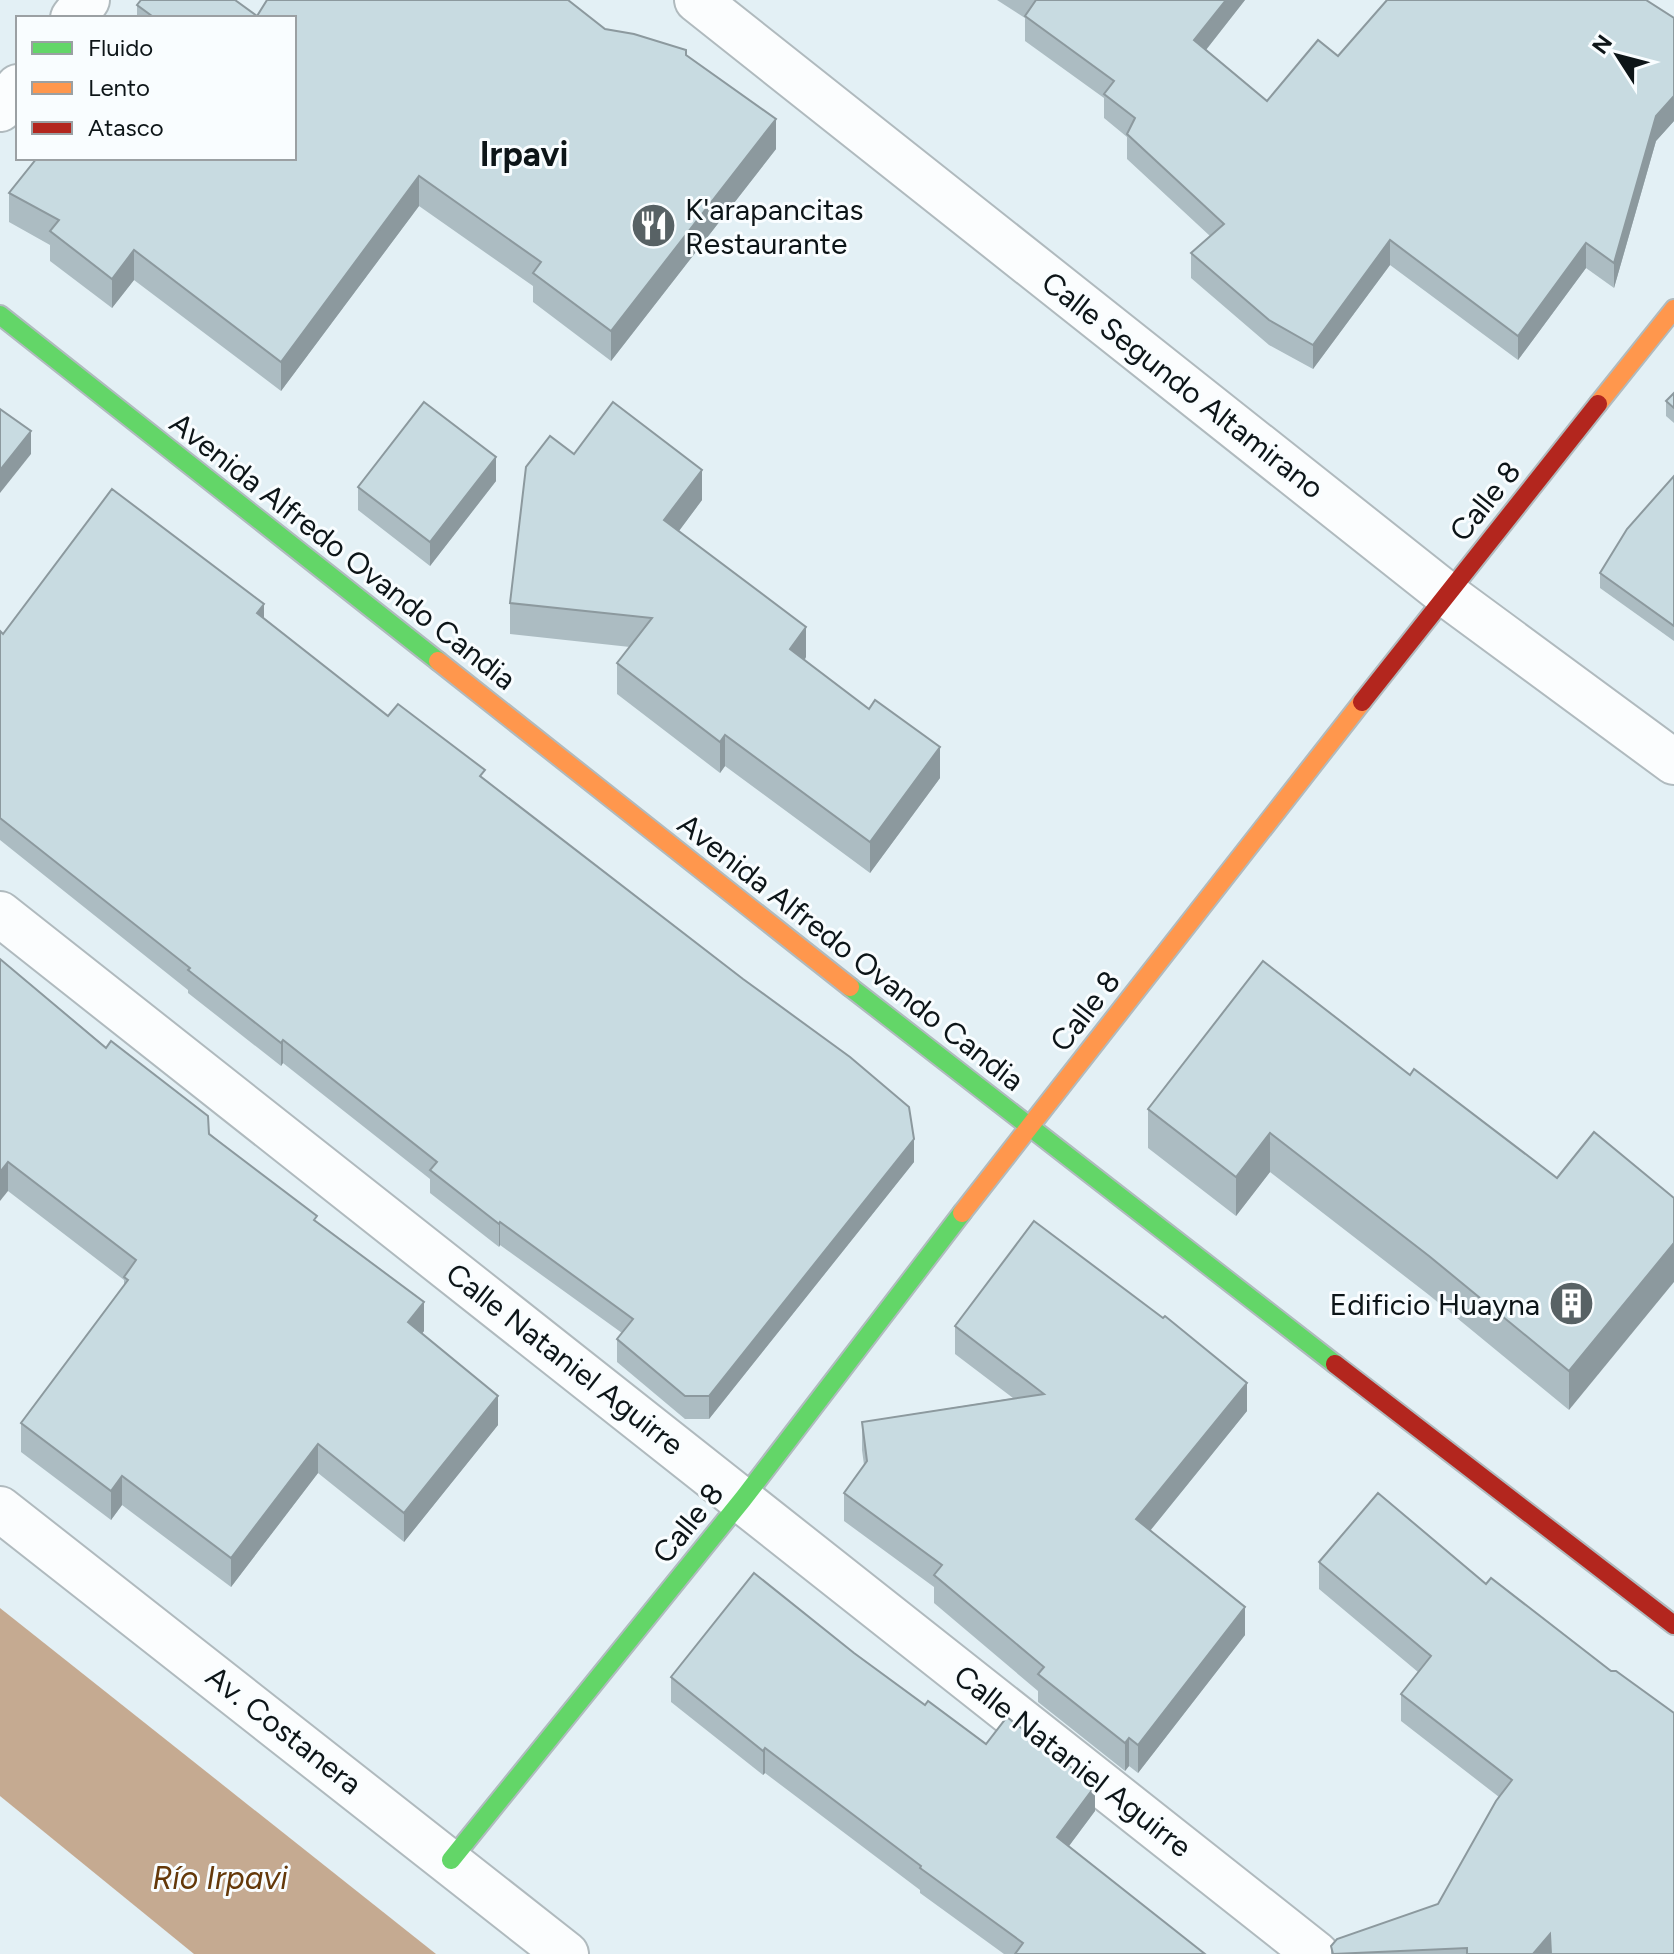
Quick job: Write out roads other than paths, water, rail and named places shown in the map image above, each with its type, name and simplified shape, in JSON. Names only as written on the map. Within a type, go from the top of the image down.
[{"type":"main road","name":"Calle 8","points":[[451,1860],[743,1499],[1028,1128],[1446,594],[1674,309]]},
{"type":"main road","name":"Avenida Alfredo Ovando Candia","points":[[0,315],[1028,1128],[1674,1625]]},
{"type":"street","points":[[75,16],[87,0]]},
{"type":"street","name":"Calle Segundo Altamirano","points":[[697,0],[1446,594],[1674,762]]},
{"type":"street","points":[[0,109],[16,89]]},
{"type":"street","name":"Calle Nataniel Aguirre","points":[[0,914],[1316,1954]]},
{"type":"street","name":"Av. Costanera","points":[[0,1509],[451,1860],[566,1954]]},
{"type":"water","name":"Río Irpavi","points":[[0,1608],[436,1954],[194,1954],[0,1796]]},
{"type":"place","name":"K'arapancitas Restaurante","points":[[654,226]]},
{"type":"place","name":"Edificio Huayna","points":[[1571,1304]]},
{"type":"district","name":"Irpavi","points":[[524,154]]}]
